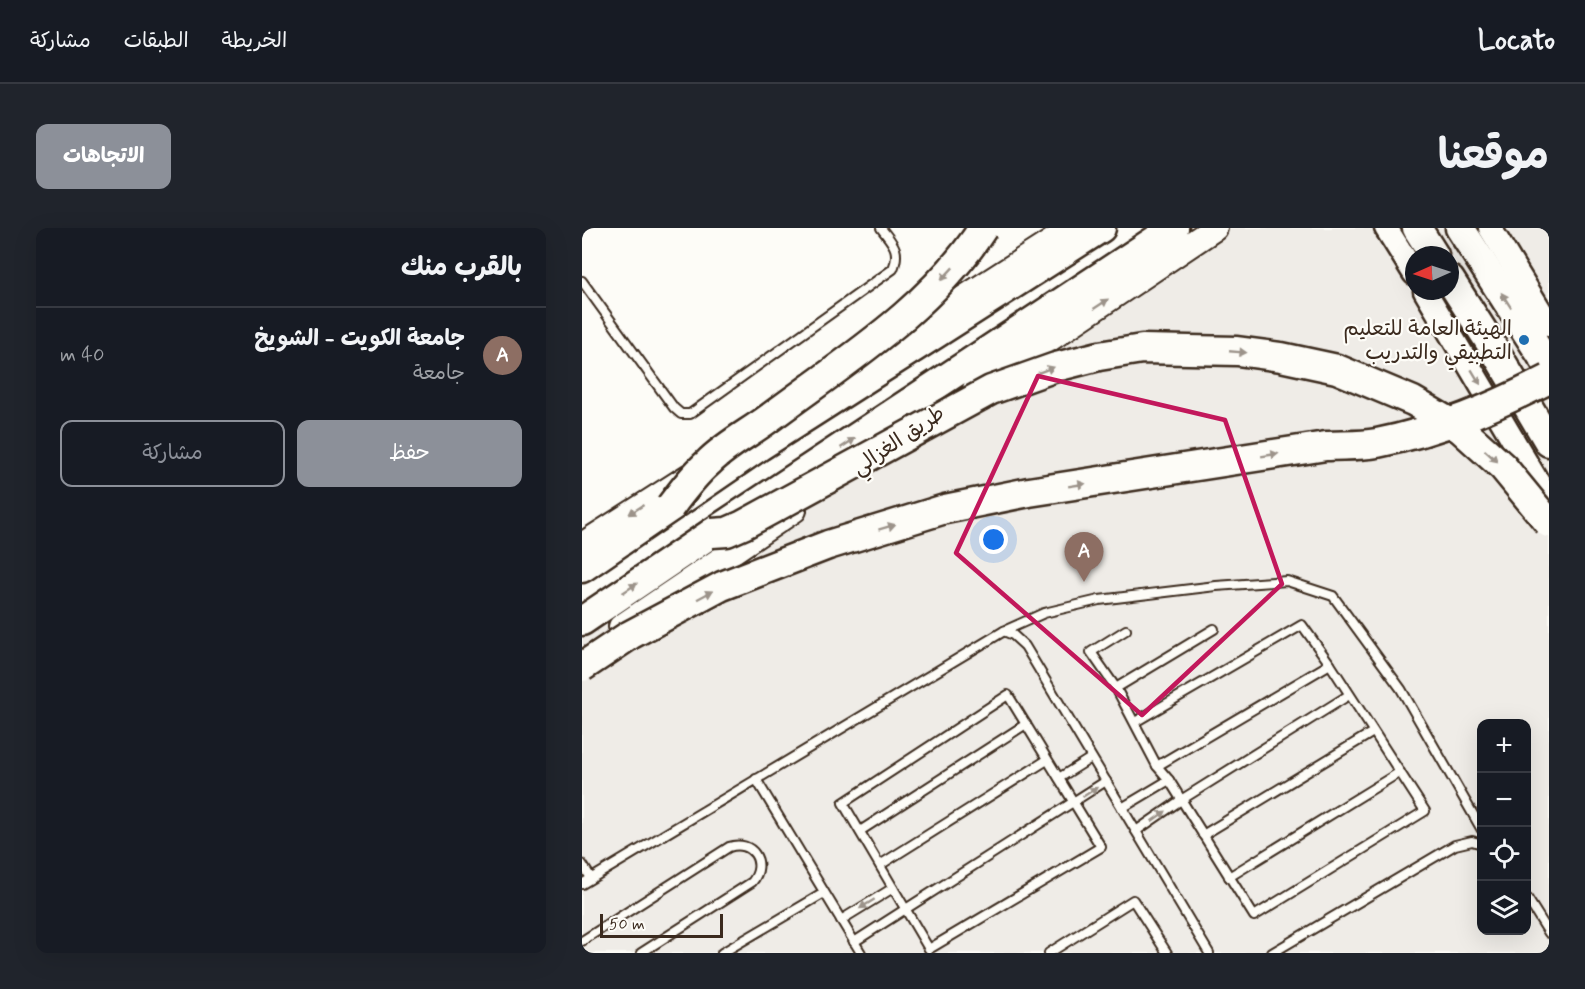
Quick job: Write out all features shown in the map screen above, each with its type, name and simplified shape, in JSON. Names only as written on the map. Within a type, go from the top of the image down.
[{"type":"highway","points":[[670,507],[710,460],[759,426],[897,321],[948,273],[983,228]]},
{"type":"highway","points":[[582,568],[760,446],[1101,228]]},
{"type":"highway","name":"طريق الغزالي","points":[[582,621],[1174,228]]},
{"type":"highway","points":[[1416,228],[1428,246]]},
{"type":"highway","points":[[1460,228],[1549,367]]},
{"type":"highway","points":[[1459,294],[1549,442]]},
{"type":"highway","points":[[712,533],[727,532],[743,525],[991,390],[1067,364],[1099,356],[1142,350],[1237,351],[1281,357],[1337,369],[1413,401],[1461,429],[1503,467],[1549,523]]},
{"type":"highway","points":[[582,667],[630,635],[722,586],[828,545],[945,509],[1029,492],[1326,446],[1375,443],[1430,429],[1498,405],[1549,378]]},
{"type":"main road","points":[[582,545],[1073,228]]},
{"type":"main road","name":"طريق الغزالي","points":[[582,654],[1215,228]]},
{"type":"main road","points":[[1386,228],[1405,259]]},
{"type":"main road","points":[[1490,228],[1549,325]]},
{"type":"main road","points":[[1430,300],[1549,501]]},
{"type":"lane","points":[[582,281],[674,408],[681,414],[690,414],[893,269],[897,259],[896,248],[881,228]]},
{"type":"lane","points":[[582,884],[1004,631],[1044,613],[1099,600],[1216,586],[1287,581],[1333,596],[1401,689],[1480,827]]},
{"type":"lane","points":[[1125,630],[1091,652],[1116,688],[1157,766],[1169,780],[1254,916],[1425,811],[1330,664],[1302,625],[1135,722]]},
{"type":"lane","points":[[1116,688],[1214,629]]},
{"type":"lane","points":[[1004,631],[1013,635],[1025,646],[1209,953]]},
{"type":"lane","points":[[1157,766],[1330,664]]},
{"type":"lane","points":[[1008,695],[1026,724],[1101,847],[930,949],[843,803],[1008,695]]},
{"type":"lane","points":[[1136,831],[1181,800],[1349,695]]},
{"type":"lane","points":[[860,831],[1026,724]]},
{"type":"lane","points":[[1203,835],[1373,732]]},
{"type":"lane","points":[[1059,778],[1091,758]]},
{"type":"lane","points":[[880,865],[1047,760]]},
{"type":"lane","points":[[1229,877],[1400,772]]},
{"type":"lane","points":[[756,779],[861,953]]},
{"type":"lane","points":[[1122,808],[1169,780]]},
{"type":"lane","points":[[854,942],[1106,781]]},
{"type":"lane","points":[[1272,953],[1455,844],[1472,841],[1477,842]]},
{"type":"lane","points":[[582,941],[729,847],[742,845],[754,852],[758,858],[759,871],[753,882],[645,952]]},
{"type":"lane","points":[[582,864],[591,878]]},
{"type":"lane","points":[[841,920],[893,888]]},
{"type":"lane","points":[[722,953],[824,893]]},
{"type":"lane","points":[[1049,953],[1133,900],[1167,953]]},
{"type":"lane","points":[[1531,904],[1549,933]]},
{"type":"highlighted area","points":[[1038,376],[1225,420],[1282,584],[1142,715],[956,553]]},
{"type":"shaded area","points":[[1145,228],[1549,228],[1549,953],[582,953],[582,606]]},
{"type":"place","name":"الهيئة العامة للتعليم التطبيقي والتدريب","points":[[1524,340]]},
{"type":"place","name":"جامعة الكويت - الشويخ","points":[[1084,582]]}]
